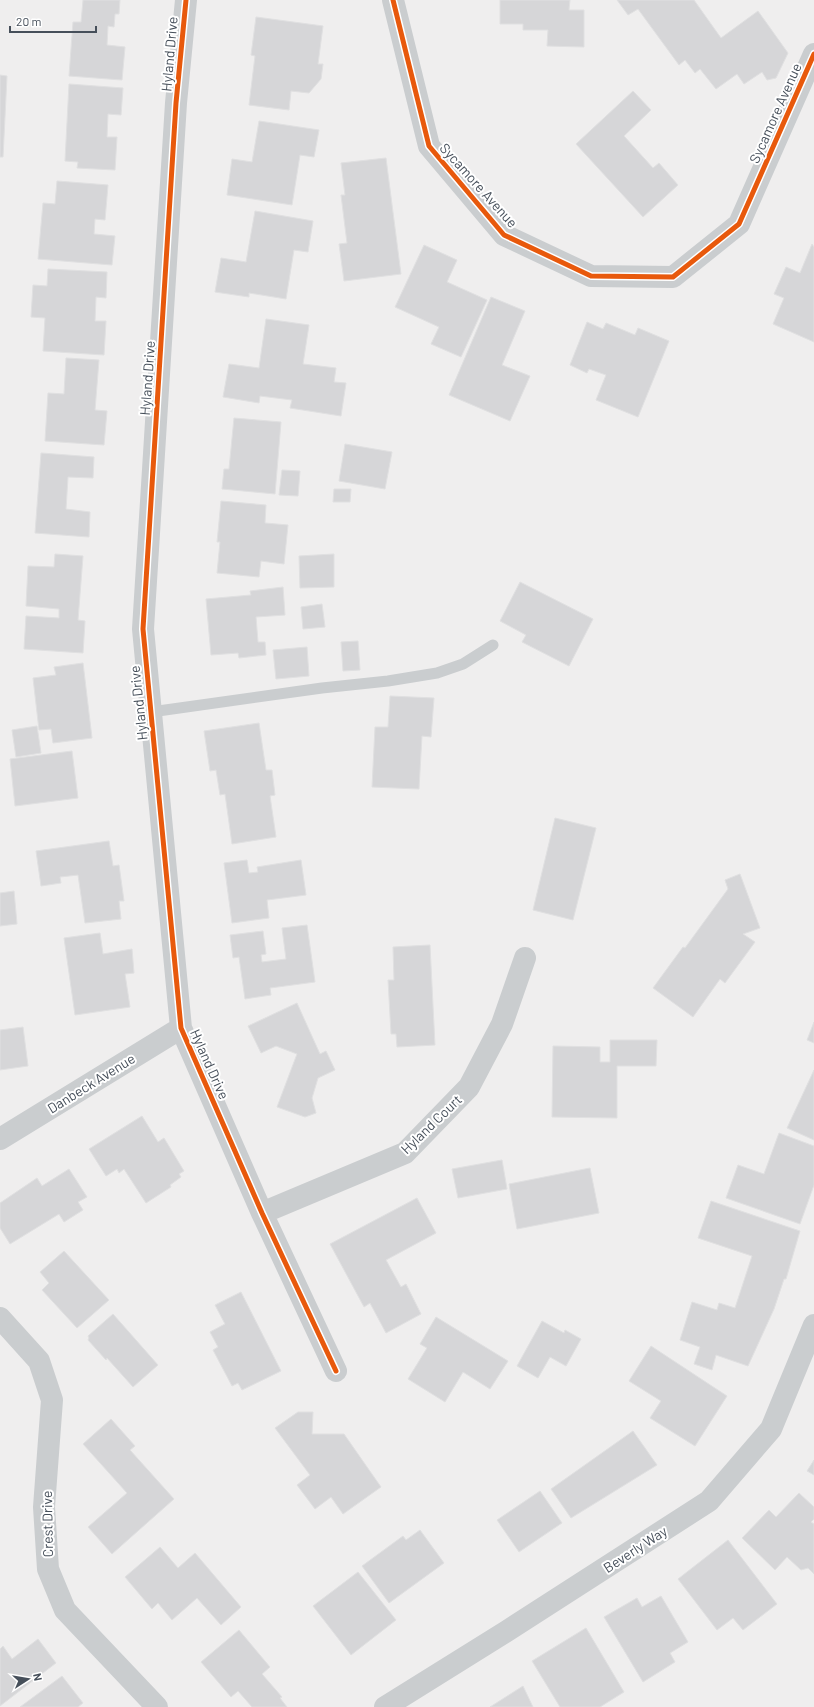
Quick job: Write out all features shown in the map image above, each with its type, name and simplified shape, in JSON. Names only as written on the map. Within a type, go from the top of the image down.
[{"type":"street","name":"Hyland Drive","points":[[186,0],[176,103],[143,629],[181,1028],[262,1213],[336,1371]]},
{"type":"street","name":"Sycamore Avenue","points":[[393,0],[429,146],[504,236],[591,276],[673,276],[739,224],[814,54]]},
{"type":"street","name":"Hyland Court","points":[[262,1213],[404,1153],[469,1087],[502,1024],[525,958]]},
{"type":"street","name":"Danbeck Avenue","points":[[0,1139],[181,1028]]},
{"type":"street","name":"Crest Drive","points":[[0,1318],[39,1361],[52,1400],[44,1507],[48,1569],[65,1610],[157,1707]]},
{"type":"street","name":"Beverly Way","points":[[385,1707],[507,1631],[709,1501],[771,1429],[814,1325]]},
{"type":"lane","points":[[151,712],[438,673],[463,664],[493,645]]},
{"type":"building","points":[[83,0],[120,0],[119,14],[115,14],[114,27],[108,26],[107,45],[125,47],[122,80],[69,76],[73,22],[81,22]]},
{"type":"building","points":[[500,0],[570,0],[569,10],[584,10],[584,47],[547,46],[548,30],[523,30],[523,24],[500,24]]},
{"type":"building","points":[[617,0],[694,0],[721,38],[758,11],[788,53],[776,78],[767,80],[762,72],[744,84],[737,74],[716,89],[700,69],[695,73],[685,60],[679,65],[638,9],[628,15]]},
{"type":"building","points":[[256,17],[323,26],[318,64],[323,64],[321,79],[309,93],[291,91],[289,110],[249,105],[255,56],[251,55]]},
{"type":"building","points":[[0,75],[7,76],[3,157],[0,157]]},
{"type":"building","points":[[69,84],[123,88],[121,115],[108,114],[107,137],[117,137],[115,170],[77,168],[78,162],[65,161]]},
{"type":"building","points":[[633,91],[651,110],[624,136],[653,168],[659,163],[678,185],[643,217],[576,144]]},
{"type":"building","points":[[259,121],[319,130],[314,157],[300,155],[292,205],[227,195],[232,159],[252,162]]},
{"type":"building","points":[[386,158],[401,274],[344,281],[339,244],[347,243],[341,195],[345,195],[341,163]]},
{"type":"building","points":[[57,181],[108,185],[105,220],[95,219],[94,234],[115,236],[112,265],[38,259],[43,203],[55,204]]},
{"type":"building","points":[[255,211],[313,221],[308,252],[294,250],[286,299],[249,293],[249,297],[215,292],[221,258],[246,262]]},
{"type":"building","points":[[812,244],[814,247],[814,342],[773,324],[784,298],[774,294],[786,267],[800,273]]},
{"type":"building","points":[[424,245],[457,260],[447,282],[487,300],[461,357],[431,344],[439,327],[395,307]]},
{"type":"building","points":[[48,269],[107,272],[106,298],[96,297],[95,321],[106,321],[104,355],[43,351],[45,318],[31,317],[33,285],[47,286]]},
{"type":"building","points":[[491,297],[525,311],[502,365],[530,376],[510,421],[449,395]]},
{"type":"building","points":[[266,319],[309,325],[303,364],[336,368],[334,382],[346,383],[341,416],[290,408],[292,400],[260,396],[259,403],[223,397],[229,364],[259,368]]},
{"type":"building","points":[[587,322],[603,329],[606,323],[635,335],[638,328],[669,341],[638,417],[596,400],[606,375],[589,369],[587,373],[570,365]]},
{"type":"building","points":[[66,358],[99,360],[95,410],[107,411],[104,445],[45,441],[48,393],[64,394]]},
{"type":"building","points":[[234,418],[281,422],[275,494],[222,489],[224,469],[229,469]]},
{"type":"building","points":[[345,444],[392,452],[385,489],[339,481]]},
{"type":"building","points":[[41,453],[94,457],[93,478],[68,477],[66,509],[90,512],[89,537],[35,533]]},
{"type":"building","points":[[282,470],[300,471],[298,496],[279,495]]},
{"type":"building","points":[[334,489],[351,489],[350,502],[333,502]]},
{"type":"building","points":[[221,501],[266,505],[265,523],[288,525],[284,564],[261,561],[259,577],[217,573],[220,542],[217,542]]},
{"type":"building","points":[[55,554],[83,556],[78,620],[85,621],[83,653],[24,649],[26,616],[59,618],[59,609],[26,606],[28,566],[54,567]]},
{"type":"building","points":[[334,554],[334,587],[300,588],[299,556]]},
{"type":"building","points":[[520,582],[593,619],[569,666],[522,642],[526,635],[500,621]]},
{"type":"building","points":[[283,587],[285,615],[256,617],[258,642],[265,642],[266,655],[239,658],[238,653],[211,655],[206,599],[251,595],[250,591]]},
{"type":"building","points":[[322,604],[325,627],[303,629],[301,607]]},
{"type":"building","points":[[358,641],[360,670],[343,671],[341,642]]},
{"type":"building","points":[[307,647],[309,676],[276,679],[273,650]]},
{"type":"building","points":[[83,663],[92,738],[53,743],[51,729],[39,730],[33,678],[56,675],[54,667]]},
{"type":"building","points":[[390,696],[434,698],[431,737],[422,736],[419,789],[372,787],[375,727],[388,727]]},
{"type":"building","points":[[259,723],[266,770],[272,770],[275,795],[270,796],[276,837],[232,844],[225,794],[220,795],[216,770],[210,771],[204,731]]},
{"type":"building","points":[[37,726],[41,753],[16,757],[12,730]]},
{"type":"building","points":[[72,751],[78,798],[15,806],[10,759]]},
{"type":"building","points":[[555,818],[596,828],[573,920],[533,910]]},
{"type":"building","points":[[109,841],[113,866],[119,865],[124,901],[119,901],[121,919],[85,923],[78,875],[60,877],[61,883],[41,886],[36,851]]},
{"type":"building","points":[[247,860],[249,873],[258,872],[257,867],[301,860],[306,895],[267,900],[269,918],[232,923],[224,863]]},
{"type":"building","points":[[740,874],[760,928],[743,934],[755,942],[725,983],[720,979],[693,1017],[653,988],[683,947],[685,948],[728,889],[725,880]]},
{"type":"building","points":[[14,891],[17,924],[0,926],[0,893]]},
{"type":"building","points":[[307,925],[315,982],[270,988],[271,995],[245,999],[239,957],[233,958],[230,935],[263,931],[266,954],[261,955],[262,962],[286,959],[282,928]]},
{"type":"building","points":[[100,933],[103,954],[132,949],[134,973],[125,974],[130,1007],[75,1015],[64,938]]},
{"type":"building","points":[[430,945],[435,1045],[397,1047],[396,1034],[391,1034],[388,980],[394,980],[393,947]]},
{"type":"building","points":[[297,1003],[320,1054],[326,1051],[335,1070],[318,1078],[312,1098],[316,1113],[305,1117],[277,1107],[297,1054],[276,1046],[261,1053],[248,1026]]},
{"type":"building","points":[[814,1022],[814,1043],[807,1040]]},
{"type":"building","points":[[23,1027],[28,1066],[0,1070],[0,1030]]},
{"type":"building","points":[[610,1040],[657,1040],[656,1066],[617,1066],[617,1118],[552,1117],[553,1046],[600,1047],[600,1062],[610,1062]]},
{"type":"building","points":[[814,1070],[814,1140],[787,1128]]},
{"type":"building","points":[[142,1116],[158,1142],[164,1138],[184,1171],[179,1174],[181,1177],[170,1185],[171,1187],[146,1203],[124,1169],[119,1173],[117,1169],[106,1176],[89,1149]]},
{"type":"building","points":[[779,1133],[814,1146],[814,1185],[800,1224],[726,1198],[738,1165],[764,1174]]},
{"type":"building","points":[[502,1160],[507,1189],[458,1198],[452,1169]]},
{"type":"building","points":[[590,1168],[599,1213],[517,1229],[509,1184]]},
{"type":"building","points":[[69,1169],[87,1197],[78,1202],[83,1210],[64,1222],[59,1214],[10,1244],[0,1228],[0,1203],[37,1178],[42,1186]]},
{"type":"building","points":[[417,1198],[436,1233],[386,1260],[401,1287],[406,1284],[421,1314],[386,1333],[370,1303],[364,1307],[330,1244]]},
{"type":"building","points":[[711,1201],[800,1231],[786,1279],[784,1279],[774,1309],[748,1366],[716,1355],[712,1370],[694,1364],[700,1347],[680,1340],[692,1302],[717,1310],[719,1303],[735,1308],[752,1256],[698,1238]]},
{"type":"building","points":[[64,1251],[109,1300],[77,1328],[42,1290],[49,1283],[40,1272]]},
{"type":"building","points":[[241,1292],[281,1371],[242,1390],[238,1383],[232,1386],[213,1350],[218,1347],[210,1332],[225,1324],[215,1305]]},
{"type":"building","points":[[113,1314],[158,1365],[133,1387],[107,1358],[106,1360],[88,1340],[88,1336]]},
{"type":"building","points":[[436,1317],[508,1361],[490,1389],[463,1372],[445,1402],[408,1379],[427,1348],[420,1344]]},
{"type":"building","points":[[542,1321],[564,1333],[565,1330],[581,1339],[566,1366],[550,1357],[538,1378],[517,1366]]},
{"type":"building","points":[[651,1346],[727,1396],[695,1446],[650,1418],[661,1401],[629,1381]]},
{"type":"building","points":[[298,1412],[313,1412],[312,1434],[344,1434],[381,1487],[343,1514],[331,1497],[315,1509],[297,1485],[310,1475],[275,1428]]},
{"type":"building","points":[[111,1419],[135,1446],[130,1450],[174,1499],[112,1554],[88,1527],[127,1493],[83,1444]]},
{"type":"building","points":[[633,1431],[657,1465],[571,1518],[551,1489]]},
{"type":"building","points":[[814,1460],[814,1475],[807,1471]]},
{"type":"building","points":[[540,1491],[562,1523],[519,1552],[497,1520]]},
{"type":"building","points":[[799,1493],[814,1507],[814,1519],[811,1522],[814,1524],[814,1574],[808,1568],[801,1570],[787,1557],[775,1570],[742,1538],[769,1510],[776,1517]]},
{"type":"building","points":[[420,1530],[444,1563],[389,1603],[362,1566],[403,1536],[406,1540]]},
{"type":"building","points":[[728,1540],[777,1604],[743,1630],[733,1618],[717,1630],[678,1579]]},
{"type":"building","points":[[160,1547],[178,1568],[195,1553],[241,1607],[221,1625],[197,1598],[172,1620],[158,1603],[152,1609],[125,1577]]},
{"type":"building","points":[[358,1572],[396,1620],[351,1655],[313,1606]]},
{"type":"building","points":[[661,1596],[688,1642],[670,1653],[675,1662],[643,1682],[604,1617],[637,1598],[642,1607]]},
{"type":"building","points":[[586,1628],[624,1692],[600,1707],[560,1707],[532,1661]]},
{"type":"building","points":[[239,1630],[270,1667],[262,1674],[282,1697],[280,1698],[287,1707],[252,1707],[238,1691],[231,1697],[201,1662]]},
{"type":"building","points":[[38,1639],[56,1663],[0,1706],[0,1649],[3,1646],[12,1659]]},
{"type":"building","points":[[62,1676],[83,1703],[78,1707],[20,1707]]},
{"type":"building","points":[[523,1686],[533,1707],[490,1707]]},
{"type":"cycle path","points":[[186,0],[176,103],[143,629],[181,1028],[262,1213],[336,1371]]},
{"type":"cycle path","points":[[393,0],[429,146],[504,235],[591,276],[673,277],[739,224],[814,54]]}]
